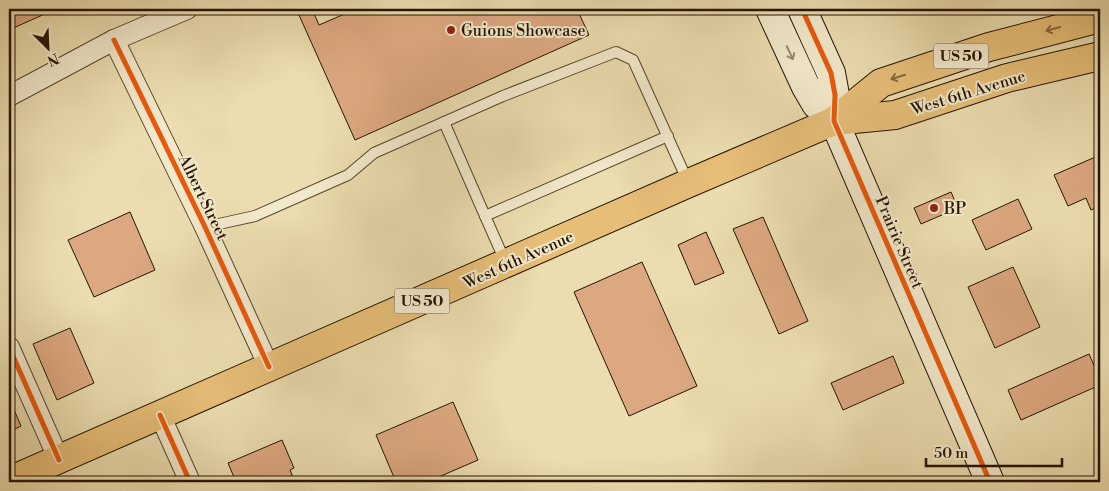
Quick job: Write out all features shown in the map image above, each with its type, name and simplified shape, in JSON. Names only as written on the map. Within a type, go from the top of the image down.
[{"type":"main road","name":"West 6th Avenue","points":[[9,481],[506,264],[688,182],[834,121],[881,83],[989,47],[1100,18]]},
{"type":"main road","name":"West 6th Avenue","points":[[834,121],[895,115],[1007,78],[1100,56]]},
{"type":"street","points":[[9,96],[114,40],[188,9]]},
{"type":"street","name":"Prairie Street","points":[[770,9],[806,87],[816,104],[834,121],[990,482]]},
{"type":"street","name":"Prairie Street","points":[[802,9],[831,74],[835,95],[834,121]]},
{"type":"street","name":"Albert Street","points":[[114,40],[205,227],[269,367]]},
{"type":"street","points":[[9,347],[59,460]]},
{"type":"street","points":[[160,415],[190,482]]},
{"type":"lane","points":[[205,227],[255,216],[348,175],[374,152],[616,52],[633,60],[688,182]]},
{"type":"lane","points":[[444,122],[506,264]]},
{"type":"lane","points":[[485,216],[668,136]]},
{"type":"building","points":[[9,9],[56,9],[9,30]]},
{"type":"building","points":[[312,9],[319,25],[356,9],[577,9],[589,35],[355,140],[299,15]]},
{"type":"building","points":[[1100,155],[1100,206],[1091,210],[1086,198],[1068,206],[1054,175]]},
{"type":"building","points":[[951,192],[958,208],[921,224],[914,208]]},
{"type":"building","points":[[1018,199],[1032,229],[986,250],[972,220]]},
{"type":"building","points":[[130,212],[155,270],[94,297],[68,240]]},
{"type":"building","points":[[763,217],[808,321],[779,334],[733,229]]},
{"type":"building","points":[[706,232],[724,273],[695,285],[678,245]]},
{"type":"building","points":[[642,262],[697,386],[629,416],[574,292]]},
{"type":"building","points":[[1013,267],[1040,327],[995,348],[968,287]]},
{"type":"building","points":[[70,328],[94,383],[57,400],[33,344]]},
{"type":"building","points":[[1089,354],[1100,379],[1100,385],[1021,420],[1008,390]]},
{"type":"building","points":[[893,356],[904,383],[843,410],[831,383]]},
{"type":"building","points":[[9,398],[21,426],[9,432]]},
{"type":"building","points":[[453,402],[478,460],[427,482],[396,482],[376,435]]},
{"type":"building","points":[[282,440],[294,468],[290,470],[295,482],[236,482],[228,463]]},
{"type":"cycle path","points":[[802,9],[831,73],[835,95],[834,121],[990,482]]},
{"type":"cycle path","points":[[114,40],[205,227],[269,367]]},
{"type":"cycle path","points":[[9,347],[59,460]]},
{"type":"cycle path","points":[[160,415],[190,482]]},
{"type":"place","name":"Guions Showcase","points":[[451,30]]},
{"type":"place","name":"BP","points":[[934,208]]}]
